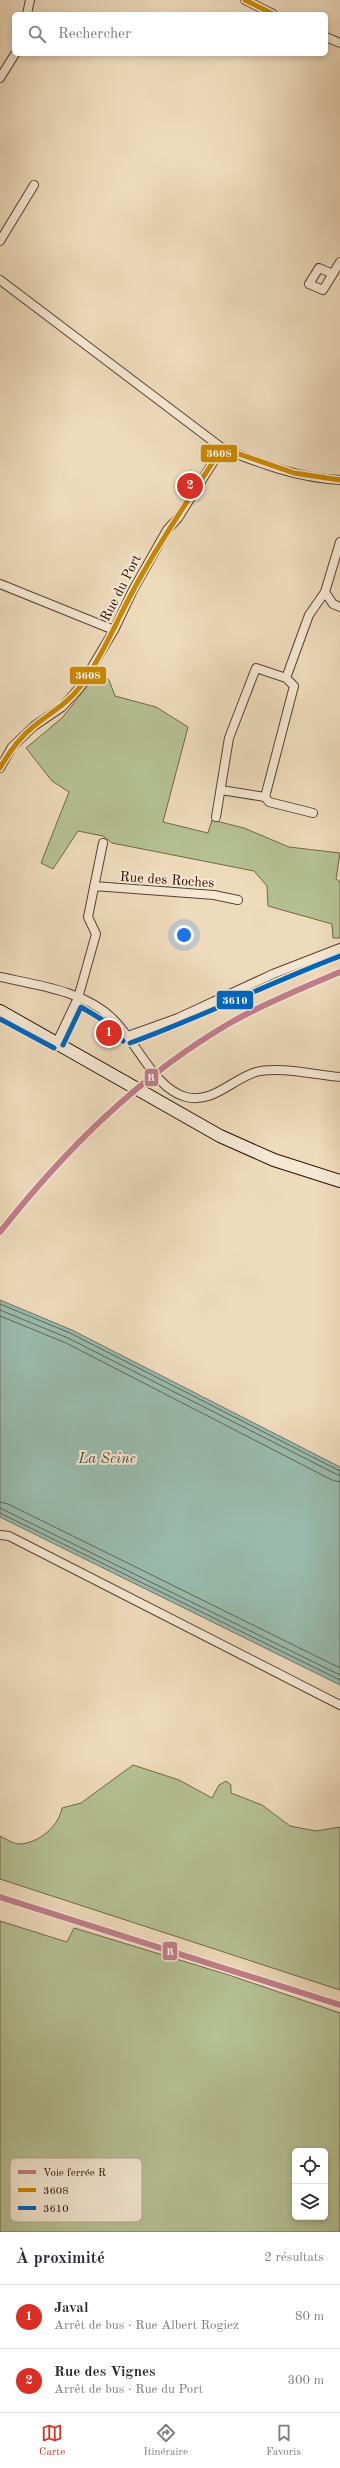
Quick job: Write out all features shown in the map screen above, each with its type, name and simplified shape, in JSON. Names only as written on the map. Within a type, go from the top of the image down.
[{"type":"main road","points":[[0,1011],[57,1042],[197,1125],[244,1148],[287,1165],[340,1181]]},
{"type":"main road","points":[[0,1016],[13,1018]]},
{"type":"street","points":[[27,12],[30,0]]},
{"type":"street","points":[[245,0],[269,12]]},
{"type":"street","points":[[328,38],[340,43]]},
{"type":"street","points":[[0,78],[15,56]]},
{"type":"street","points":[[0,241],[34,185]]},
{"type":"street","points":[[333,274],[340,262]]},
{"type":"street","points":[[0,280],[222,448],[278,470],[313,478],[340,480]]},
{"type":"street","name":"Rue du Port","points":[[0,768],[12,747],[34,726],[62,707],[80,687],[114,630],[133,590],[167,530],[178,518],[222,448]]},
{"type":"street","points":[[286,678],[309,615],[325,592],[340,542]]},
{"type":"street","points":[[0,584],[114,630]]},
{"type":"street","points":[[325,592],[333,604],[340,607]]},
{"type":"street","points":[[216,817],[229,738],[256,668],[286,678],[294,686],[264,796]]},
{"type":"street","points":[[221,790],[264,796],[269,802],[313,813]]},
{"type":"street","points":[[57,1042],[78,998],[96,934],[88,916],[103,843]]},
{"type":"street","name":"Rue des Roches","points":[[94,886],[214,896],[238,900]]},
{"type":"street","points":[[128,1036],[178,1018],[273,974],[340,948]]},
{"type":"street","points":[[0,977],[37,985],[78,998],[100,1008],[128,1036],[164,1084],[174,1092],[187,1097],[196,1098],[216,1094],[256,1072],[273,1070],[340,1077]]},
{"type":"street","points":[[0,1536],[9,1536],[340,1705]]},
{"type":"green space","points":[[99,671],[109,680],[115,696],[156,707],[188,727],[163,822],[208,833],[212,820],[244,828],[289,847],[340,853],[336,879],[340,882],[340,938],[333,938],[332,924],[268,906],[267,886],[254,871],[112,843],[103,836],[78,831],[53,869],[41,863],[69,792],[52,781],[26,748],[62,718]]},
{"type":"green space","points":[[133,1765],[179,1780],[212,1798],[219,1785],[226,1781],[231,1785],[231,1793],[262,1805],[290,1826],[316,1831],[340,1827],[340,1990],[0,1879],[0,1836],[17,1844],[27,1843],[41,1837],[57,1821],[62,1808],[81,1803]]},
{"type":"green space","points":[[0,1921],[67,1942],[74,1928],[229,1975],[340,2013],[340,2232],[0,2232]]},
{"type":"water","name":"La Seine","points":[[0,1300],[72,1330],[340,1467],[340,1685],[0,1517]]},
{"type":"rail line","name":"R","points":[[0,1232],[77,1144],[134,1091],[165,1066],[197,1044],[243,1016],[284,996],[340,972]]},
{"type":"rail line","name":"R","points":[[0,1897],[340,2005]]},
{"type":"transit line","name":"3608","points":[[245,0],[269,12]]},
{"type":"transit line","name":"3608","points":[[0,768],[19,740],[75,693],[88,676],[154,553],[222,448],[294,473],[340,480]]},
{"type":"transit line","name":"3610","points":[[130,1043],[340,956]]},
{"type":"transit line","name":"3610","points":[[63,1045],[81,1007],[101,1019],[123,1041]]},
{"type":"transit line","name":"3610","points":[[0,1019],[54,1048]]},
{"type":"place","name":"Rue des Vignes","points":[[190,486]]},
{"type":"place","name":"Javal","points":[[109,1033]]}]
